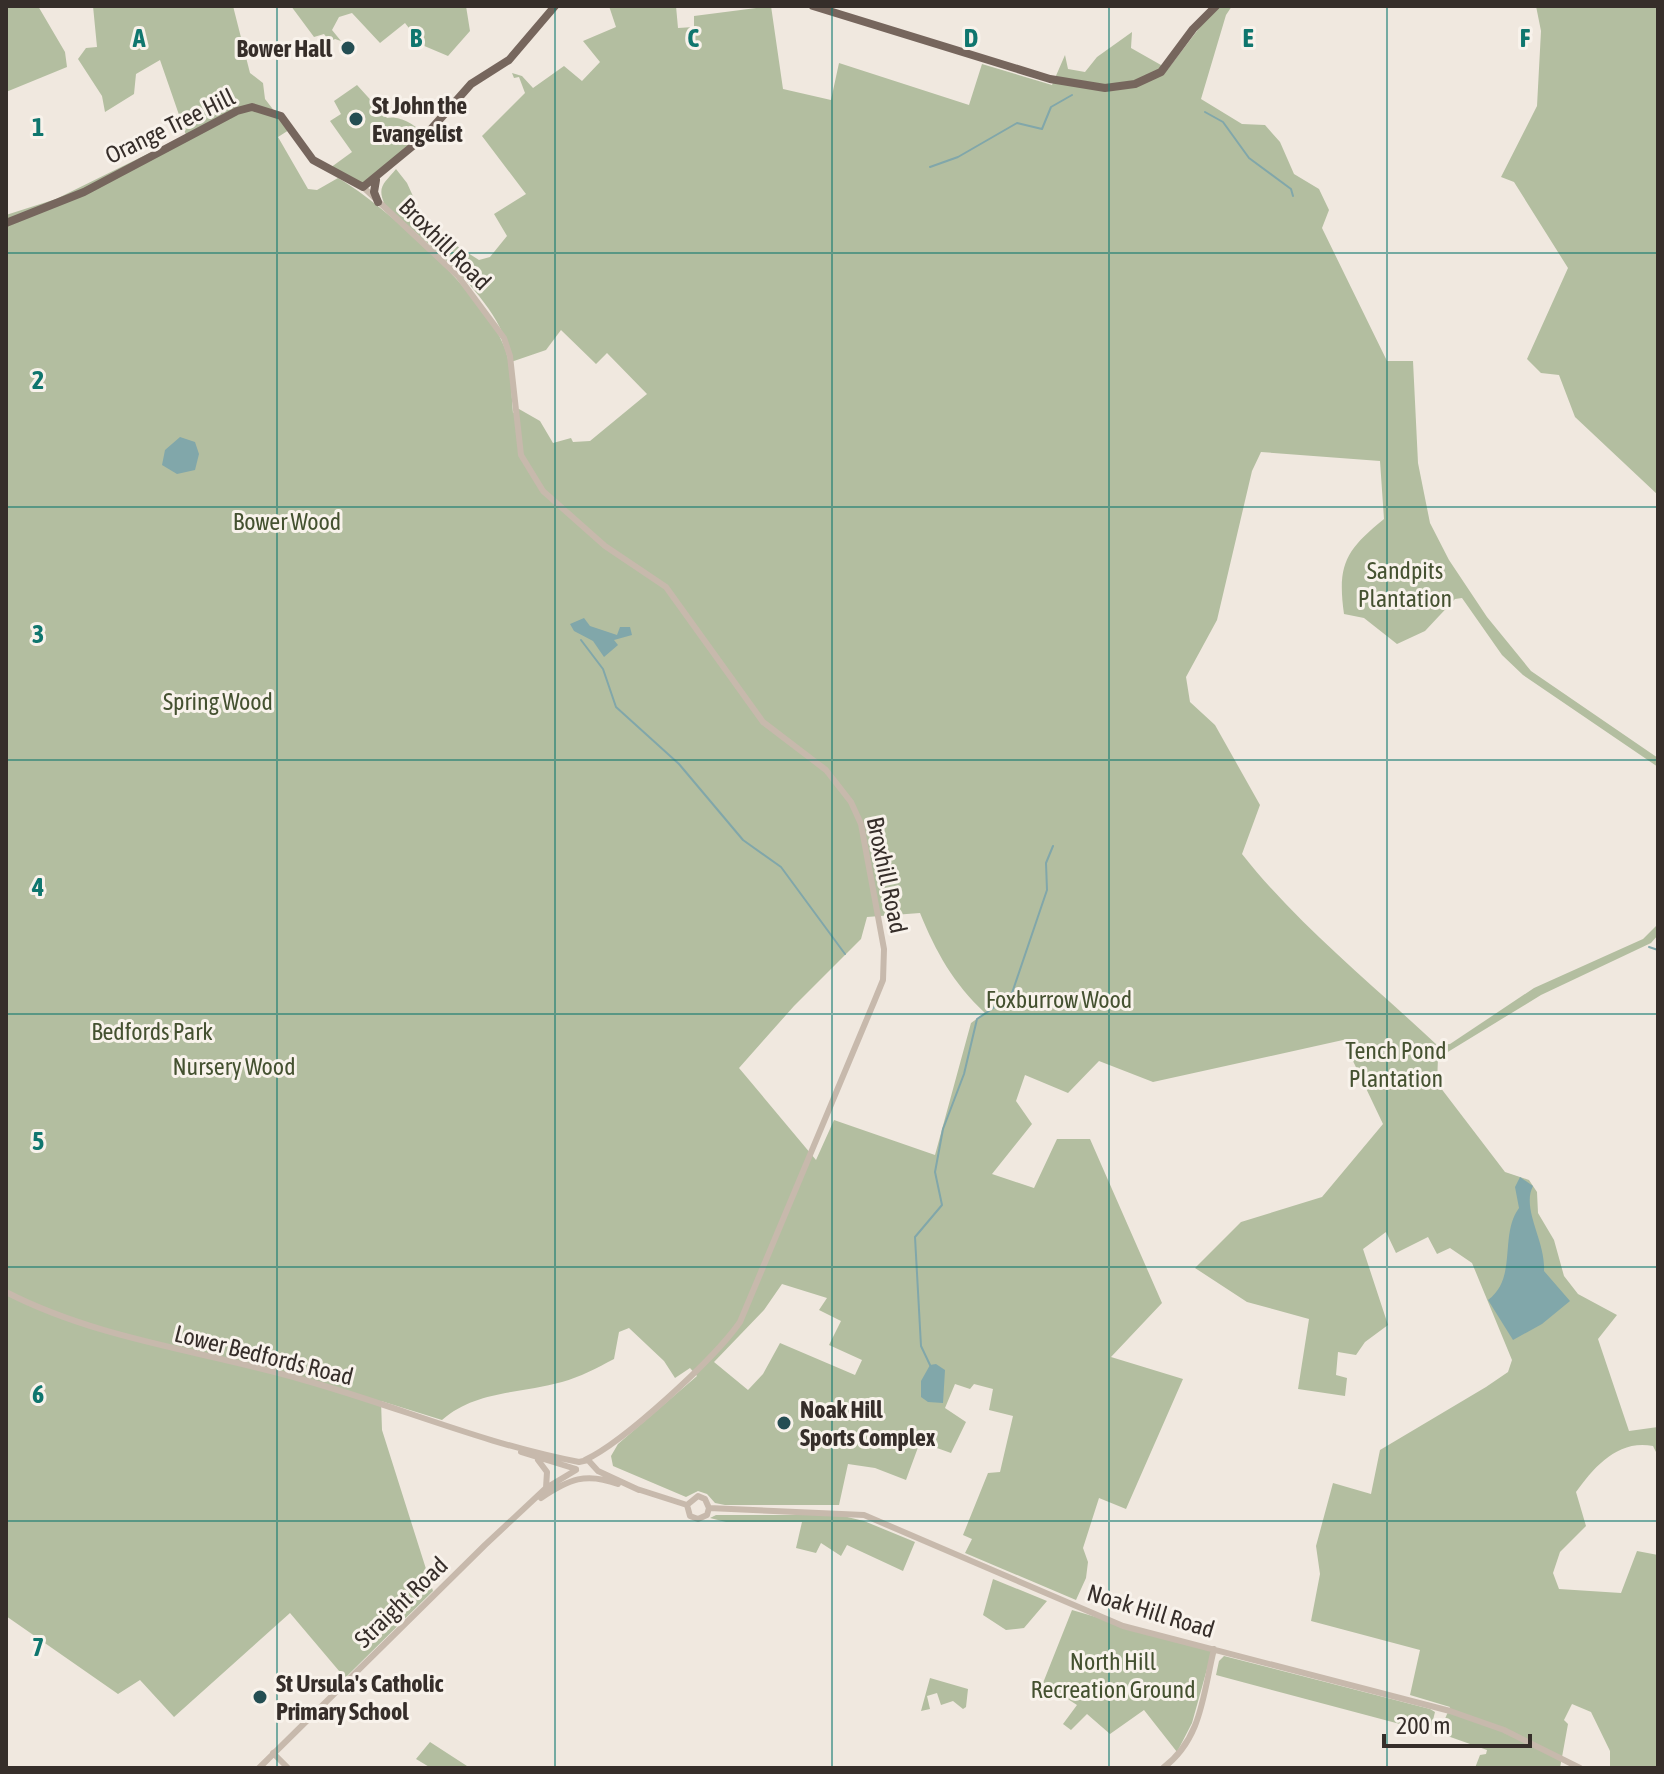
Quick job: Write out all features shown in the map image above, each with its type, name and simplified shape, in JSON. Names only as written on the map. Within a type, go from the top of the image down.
[{"type":"main road","points":[[363,187],[376,180],[425,136],[471,84],[509,60],[555,6]]},
{"type":"main road","points":[[813,6],[1087,87],[1135,84],[1166,68],[1193,29],[1216,6]]},
{"type":"main road","name":"Orange Tree Hill","points":[[6,223],[84,192],[237,111],[252,107],[281,116],[313,160],[363,187]]},
{"type":"main road","points":[[376,180],[374,192],[378,202]]},
{"type":"street","name":"Broxhill Road","points":[[363,187],[458,276],[504,338],[510,356],[521,455],[543,491],[605,546],[666,587],[763,722],[840,785],[851,802],[864,839],[884,949],[883,980],[753,1299],[726,1342],[612,1442],[579,1465]]},
{"type":"street","name":"Lower Bedfords Road","points":[[6,1292],[145,1343],[306,1380],[514,1449],[579,1465]]},
{"type":"street","name":"Broxhill Road","points":[[594,1466],[612,1442]]},
{"type":"street","name":"Lower Bedfords Road","points":[[514,1449],[537,1459],[579,1465]]},
{"type":"street","points":[[537,1459],[547,1472],[546,1488]]},
{"type":"street","name":"Noak Hill Road","points":[[579,1465],[594,1466],[639,1490]]},
{"type":"street","points":[[579,1465],[586,1477]]},
{"type":"street","name":"Straight Road","points":[[259,1768],[546,1488],[579,1465]]},
{"type":"street","points":[[534,1502],[570,1479],[586,1477],[594,1466]]},
{"type":"street","name":"Noak Hill Road","points":[[586,1477],[687,1505]]},
{"type":"street","name":"Noak Hill Road","points":[[701,1497],[709,1508],[707,1515],[698,1519],[690,1516],[687,1505],[690,1499],[701,1497]]},
{"type":"street","name":"Noak Hill Road","points":[[709,1508],[864,1515],[1123,1626],[1450,1711],[1504,1730],[1580,1768]]},
{"type":"street","points":[[1163,1768],[1184,1749],[1193,1733],[1214,1649]]},
{"type":"street","points":[[273,1753],[288,1768]]},
{"type":"green space","points":[[6,6],[38,6],[65,52],[67,67],[6,92]]},
{"type":"green space","points":[[93,6],[233,6],[250,73],[263,83],[265,99],[289,130],[278,137],[308,189],[317,190],[338,178],[381,208],[431,253],[476,302],[504,346],[510,370],[513,413],[519,409],[540,421],[553,443],[571,438],[573,442],[590,441],[647,394],[607,353],[596,364],[561,330],[546,350],[511,362],[505,339],[479,296],[385,205],[381,193],[385,182],[396,169],[407,183],[427,227],[479,260],[490,257],[507,236],[494,214],[526,194],[482,136],[525,93],[519,77],[514,78],[512,73],[522,76],[533,88],[564,66],[582,81],[600,62],[583,41],[616,27],[609,6],[676,6],[678,28],[694,27],[694,16],[771,6],[783,89],[831,100],[839,63],[969,105],[982,64],[1052,85],[1065,55],[1068,69],[1085,72],[1097,57],[1132,32],[1131,48],[1168,69],[1216,6],[1232,6],[1226,15],[1201,99],[1242,124],[1265,125],[1280,142],[1294,174],[1319,189],[1329,210],[1322,228],[1387,361],[1413,361],[1418,463],[1430,523],[1449,560],[1487,617],[1531,671],[1658,758],[1658,767],[1523,675],[1502,655],[1462,598],[1455,599],[1425,631],[1397,644],[1364,618],[1344,614],[1342,582],[1347,559],[1361,540],[1384,519],[1380,461],[1261,452],[1252,471],[1217,620],[1186,677],[1190,702],[1215,725],[1260,805],[1242,854],[1311,929],[1437,1045],[1450,1044],[1534,988],[1643,939],[1658,924],[1658,935],[1651,943],[1541,995],[1438,1058],[1437,1083],[1505,1172],[1529,1180],[1537,1192],[1538,1213],[1554,1240],[1564,1276],[1578,1294],[1617,1315],[1598,1339],[1629,1431],[1658,1427],[1658,1456],[1653,1446],[1640,1445],[1618,1451],[1599,1465],[1576,1492],[1586,1526],[1560,1552],[1553,1573],[1559,1589],[1621,1593],[1637,1551],[1658,1555],[1658,1768],[1610,1768],[1610,1751],[1591,1712],[1572,1704],[1564,1720],[1568,1724],[1560,1768],[1475,1768],[1480,1755],[1486,1754],[1487,1750],[1439,1733],[1450,1707],[1410,1695],[1420,1650],[1311,1621],[1320,1574],[1316,1546],[1333,1483],[1371,1494],[1380,1450],[1508,1372],[1512,1360],[1472,1263],[1450,1248],[1437,1254],[1428,1237],[1396,1253],[1386,1232],[1363,1249],[1388,1325],[1365,1342],[1356,1355],[1338,1352],[1336,1375],[1347,1378],[1345,1396],[1298,1389],[1309,1319],[1247,1302],[1195,1268],[1241,1222],[1322,1197],[1383,1124],[1343,1040],[1153,1082],[1099,1061],[1068,1093],[1025,1075],[1016,1101],[1032,1124],[992,1174],[1034,1188],[1057,1139],[1090,1139],[1162,1303],[1111,1357],[1183,1379],[1126,1509],[1099,1498],[1083,1548],[1088,1562],[1086,1578],[1076,1600],[965,1553],[972,1539],[963,1535],[988,1473],[1000,1472],[1013,1416],[989,1410],[993,1389],[974,1384],[970,1389],[955,1384],[945,1408],[966,1422],[951,1453],[920,1442],[906,1480],[875,1468],[848,1464],[839,1505],[725,1505],[715,1503],[707,1494],[698,1491],[686,1497],[613,1466],[611,1456],[618,1444],[697,1376],[690,1368],[675,1378],[664,1361],[629,1328],[619,1332],[614,1359],[595,1369],[562,1382],[469,1403],[442,1420],[381,1401],[382,1430],[433,1591],[345,1678],[290,1613],[174,1717],[140,1680],[118,1694],[6,1616],[6,215],[56,199],[186,135],[160,60],[136,74],[134,94],[105,112],[102,96],[78,59],[86,48],[97,47]],"holes":[[[920,913],[946,966],[985,1013],[971,1023],[935,1155],[834,1120],[816,1160],[739,1068],[794,1006],[861,939],[867,917]],[[782,1284],[827,1298],[819,1310],[841,1321],[829,1345],[862,1360],[855,1375],[780,1343],[763,1374],[748,1390],[714,1362],[764,1310]]]},
{"type":"green space","points":[[291,6],[466,6],[470,31],[448,56],[422,45],[405,23],[380,43],[352,13],[339,17],[332,30],[341,41],[335,39],[330,42],[324,34],[314,37]]},
{"type":"green space","points":[[1536,6],[1658,6],[1658,495],[1575,417],[1559,375],[1541,373],[1527,359],[1568,268],[1514,182],[1501,177],[1537,106],[1541,31]]},
{"type":"green space","points":[[357,85],[387,118],[407,122],[423,135],[364,187],[330,168],[352,152],[330,121],[341,114],[334,101]]},
{"type":"green space","points":[[716,1515],[839,1515],[864,1521],[915,1542],[903,1571],[847,1545],[841,1556],[821,1543],[816,1553],[796,1548],[802,1522],[726,1522],[710,1518]]},
{"type":"green space","points":[[993,1579],[1047,1601],[1024,1628],[1006,1630],[983,1615]]},
{"type":"green space","name":"North Hill Recreation Ground","points":[[1072,1610],[1212,1651],[1192,1723],[1177,1752],[1144,1710],[1110,1734],[1087,1714],[1071,1730],[1063,1724],[1077,1705],[1043,1683]]},
{"type":"green space","points":[[1224,1656],[1430,1709],[1435,1712],[1430,1732],[1216,1675],[1219,1661]]},
{"type":"green space","points":[[930,1678],[968,1689],[966,1707],[963,1709],[953,1701],[941,1705],[937,1693],[927,1696],[930,1709],[921,1711]]},
{"type":"green space","points":[[430,1742],[467,1768],[431,1768],[416,1759]]},
{"type":"water","points":[[180,437],[195,442],[199,454],[195,470],[177,474],[162,465],[165,450]]},
{"type":"water","points":[[584,618],[590,626],[617,635],[620,627],[630,627],[632,635],[614,640],[618,645],[604,657],[593,641],[574,631],[570,624]]},
{"type":"water","points":[[1520,1177],[1533,1186],[1530,1205],[1544,1271],[1570,1301],[1542,1324],[1513,1340],[1488,1300],[1503,1280],[1510,1231],[1519,1208],[1515,1187]]},
{"type":"water","points":[[936,1364],[945,1370],[943,1403],[928,1402],[921,1397],[921,1381],[930,1365]]},
{"type":"waterway","points":[[930,167],[958,157],[1017,123],[1042,129],[1051,107],[1072,95]]},
{"type":"waterway","points":[[1205,112],[1223,122],[1249,158],[1291,189],[1293,196]]},
{"type":"waterway","points":[[581,640],[603,669],[616,707],[679,764],[743,840],[781,867],[845,954]]},
{"type":"waterway","points":[[930,1365],[921,1346],[915,1237],[942,1205],[935,1172],[943,1129],[964,1074],[977,1019],[1011,996],[1047,890],[1046,863],[1053,846]]},
{"type":"waterway","points":[[1649,947],[1658,950]]},
{"type":"place","name":"Bower Hall","points":[[348,48]]},
{"type":"place","name":"St John the Evangelist","points":[[356,119]]},
{"type":"place","name":"Noak Hill Sports Complex","points":[[784,1423]]},
{"type":"place","name":"St Ursula's Catholic Primary School","points":[[260,1697]]},
{"type":"park label","name":"Bower Wood","points":[[287,521]]},
{"type":"park label","name":"Sandpits Plantation","points":[[1405,584]]},
{"type":"park label","name":"Spring Wood","points":[[218,701]]},
{"type":"park label","name":"Foxburrow Wood","points":[[1059,999]]},
{"type":"park label","name":"Bedfords Park","points":[[152,1031]]},
{"type":"park label","name":"Tench Pond Plantation","points":[[1396,1064]]},
{"type":"park label","name":"Nursery Wood","points":[[234,1066]]}]
